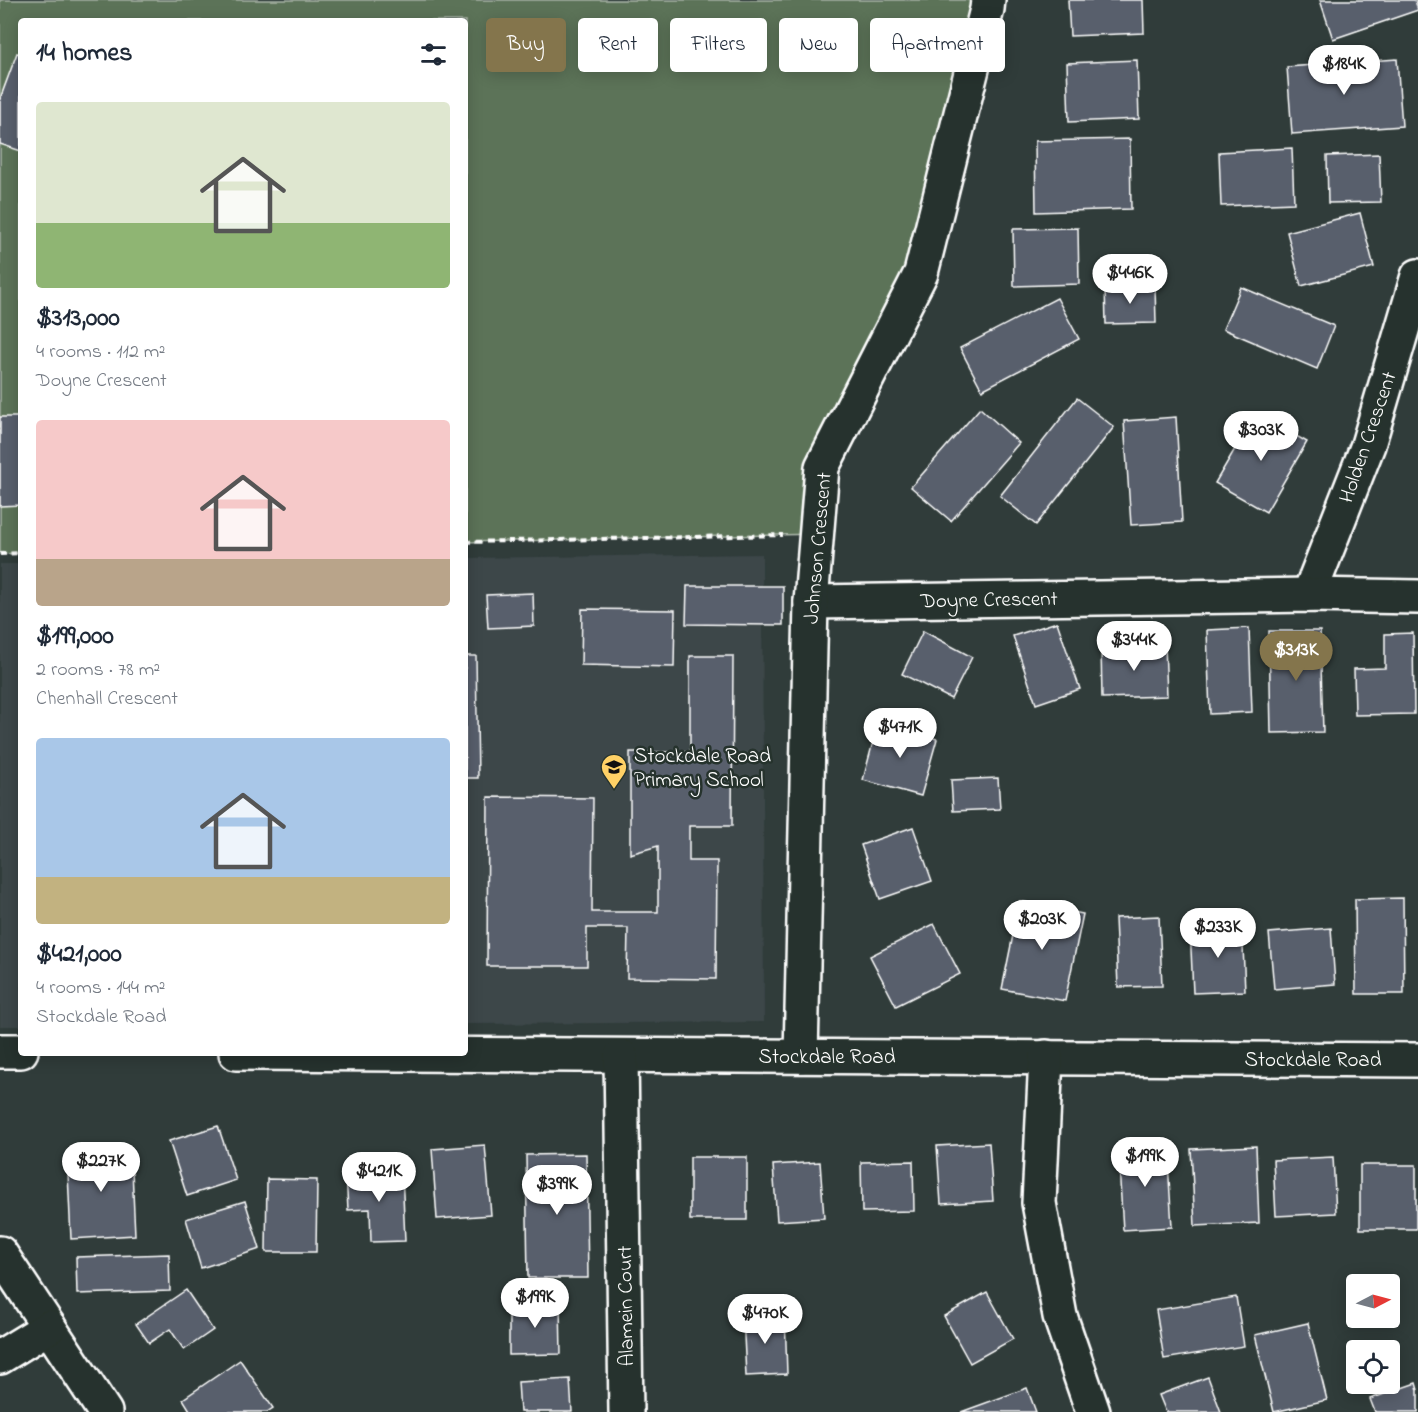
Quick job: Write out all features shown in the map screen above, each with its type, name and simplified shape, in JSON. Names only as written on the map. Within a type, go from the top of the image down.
[{"type":"street","name":"Johnson Crescent","points":[[801,1056],[811,602],[822,467],[921,273],[988,0]]},
{"type":"street","name":"Holden Crescent","points":[[1309,595],[1368,445],[1418,276]]},
{"type":"street","name":"Doyne Crescent","points":[[811,602],[1309,595],[1418,597]]},
{"type":"street","points":[[0,1051],[18,1051]]},
{"type":"street","name":"Stockdale Road","points":[[468,1055],[1418,1060]]},
{"type":"street","name":"Alamein Court","points":[[621,1056],[626,1412]]},
{"type":"street","points":[[1046,1057],[1039,1203],[1060,1316],[1093,1412]]},
{"type":"street","points":[[0,1253],[105,1412]]},
{"type":"street","points":[[0,1357],[49,1327]]},
{"type":"path","points":[[468,543],[817,534]]},
{"type":"path","points":[[0,554],[18,553]]},
{"type":"shaded area","name":"Stockdale Road Primary School","points":[[762,554],[764,1022],[468,1024],[468,558]]},
{"type":"shaded area","points":[[0,564],[18,564],[18,1026],[0,1026]]},
{"type":"green space","points":[[0,0],[988,0],[984,18],[870,18],[870,72],[970,72],[921,273],[822,467],[817,534],[468,542],[468,18],[18,18],[18,553],[0,554]]},
{"type":"building","points":[[1068,0],[1143,0],[1144,33],[1070,36]]},
{"type":"building","points":[[1320,0],[1415,0],[1418,10],[1333,39]]},
{"type":"building","points":[[18,53],[18,150],[0,144],[0,99]]},
{"type":"building","points":[[1397,59],[1402,126],[1292,134],[1287,67]]},
{"type":"building","points":[[1137,60],[1139,119],[1069,122],[1067,63]]},
{"type":"building","points":[[1130,139],[1131,209],[1036,212],[1035,141]]},
{"type":"building","points":[[1292,148],[1294,203],[1221,206],[1219,152]]},
{"type":"building","points":[[1379,154],[1381,202],[1328,203],[1327,156]]},
{"type":"building","points":[[1360,213],[1374,267],[1301,286],[1287,232]]},
{"type":"building","points":[[1078,228],[1079,284],[1014,286],[1013,229]]},
{"type":"building","points":[[1105,286],[1155,286],[1156,323],[1106,324]]},
{"type":"building","points":[[1241,287],[1334,326],[1317,369],[1223,329]]},
{"type":"building","points":[[1057,298],[1079,339],[982,390],[960,348]]},
{"type":"building","points":[[1077,398],[1114,427],[1036,525],[1000,496]]},
{"type":"building","points":[[980,408],[1019,443],[951,521],[911,487]]},
{"type":"building","points":[[1256,413],[1307,442],[1266,512],[1215,483]]},
{"type":"building","points":[[0,417],[18,417],[18,505],[0,506]]},
{"type":"building","points":[[1176,417],[1182,522],[1131,525],[1124,421]]},
{"type":"building","points":[[687,586],[783,586],[783,625],[686,624]]},
{"type":"building","points":[[533,593],[534,626],[488,628],[486,595]]},
{"type":"building","points":[[582,609],[675,610],[674,667],[581,665]]},
{"type":"building","points":[[1057,622],[1080,689],[1036,704],[1013,636]]},
{"type":"building","points":[[1249,628],[1252,712],[1210,714],[1207,630]]},
{"type":"building","points":[[923,631],[972,657],[951,699],[902,674]]},
{"type":"building","points":[[1269,631],[1320,631],[1323,732],[1271,733]]},
{"type":"building","points":[[1413,633],[1414,714],[1355,715],[1354,669],[1385,668],[1385,634]]},
{"type":"building","points":[[1165,645],[1167,696],[1102,698],[1101,647]]},
{"type":"building","points":[[468,656],[476,656],[478,778],[468,778]]},
{"type":"building","points":[[690,656],[733,656],[732,826],[689,826],[689,861],[717,861],[716,979],[627,978],[628,928],[587,928],[587,966],[487,966],[488,797],[593,798],[592,912],[658,912],[658,846],[630,854],[630,752],[690,752]]},
{"type":"building","points":[[878,723],[937,739],[921,796],[863,780]]},
{"type":"building","points":[[998,778],[1000,809],[953,811],[951,780]]},
{"type":"building","points":[[913,827],[932,881],[880,899],[861,845]]},
{"type":"building","points":[[1403,898],[1404,994],[1356,994],[1355,899]]},
{"type":"building","points":[[1020,901],[1083,914],[1065,1001],[1002,989]]},
{"type":"building","points":[[1159,916],[1162,986],[1118,987],[1115,918]]},
{"type":"building","points":[[934,924],[960,974],[896,1006],[870,956]]},
{"type":"building","points":[[1242,924],[1245,991],[1193,993],[1190,927]]},
{"type":"building","points":[[1331,928],[1335,984],[1274,989],[1269,933]]},
{"type":"building","points":[[218,1126],[236,1180],[187,1196],[169,1141]]},
{"type":"building","points":[[989,1143],[993,1201],[941,1204],[937,1146]]},
{"type":"building","points":[[485,1145],[491,1215],[437,1219],[432,1149]]},
{"type":"building","points":[[1167,1146],[1172,1227],[1123,1230],[1118,1150]]},
{"type":"building","points":[[1256,1146],[1259,1223],[1195,1226],[1191,1149]]},
{"type":"building","points":[[131,1148],[135,1235],[71,1239],[67,1151]]},
{"type":"building","points":[[586,1154],[588,1278],[528,1278],[526,1155]]},
{"type":"building","points":[[690,1157],[747,1157],[747,1220],[690,1220]]},
{"type":"building","points":[[1333,1157],[1336,1213],[1276,1216],[1273,1160]]},
{"type":"building","points":[[913,1161],[914,1211],[862,1212],[861,1162]]},
{"type":"building","points":[[820,1162],[824,1218],[777,1221],[773,1165]]},
{"type":"building","points":[[1360,1165],[1416,1165],[1416,1229],[1360,1229]]},
{"type":"building","points":[[402,1171],[405,1241],[371,1242],[370,1209],[348,1210],[346,1173]]},
{"type":"building","points":[[267,1179],[317,1180],[316,1252],[266,1252]]},
{"type":"building","points":[[245,1201],[260,1249],[201,1268],[186,1219]]},
{"type":"building","points":[[169,1254],[170,1291],[77,1294],[76,1257]]},
{"type":"building","points":[[186,1290],[213,1330],[184,1350],[170,1329],[149,1343],[136,1324]]},
{"type":"building","points":[[987,1292],[1013,1339],[970,1363],[944,1316]]},
{"type":"building","points":[[1236,1297],[1244,1346],[1164,1359],[1156,1310]]},
{"type":"building","points":[[509,1304],[560,1304],[561,1354],[509,1355]]},
{"type":"building","points":[[785,1314],[787,1374],[746,1376],[743,1315]]},
{"type":"building","points":[[1308,1323],[1327,1400],[1274,1412],[1255,1335]]},
{"type":"building","points":[[240,1360],[273,1408],[267,1412],[191,1412],[183,1399]]},
{"type":"building","points":[[1208,1377],[1221,1412],[1166,1412],[1159,1395]]},
{"type":"building","points":[[570,1379],[572,1412],[520,1412],[518,1382]]},
{"type":"building","points":[[1416,1383],[1418,1412],[1375,1412],[1370,1399],[1384,1394],[1400,1394],[1400,1389]]},
{"type":"building","points":[[1027,1388],[1036,1412],[961,1412]]},
{"type":"place","name":"Stockdale Road Primary School","points":[[614,790]]}]
